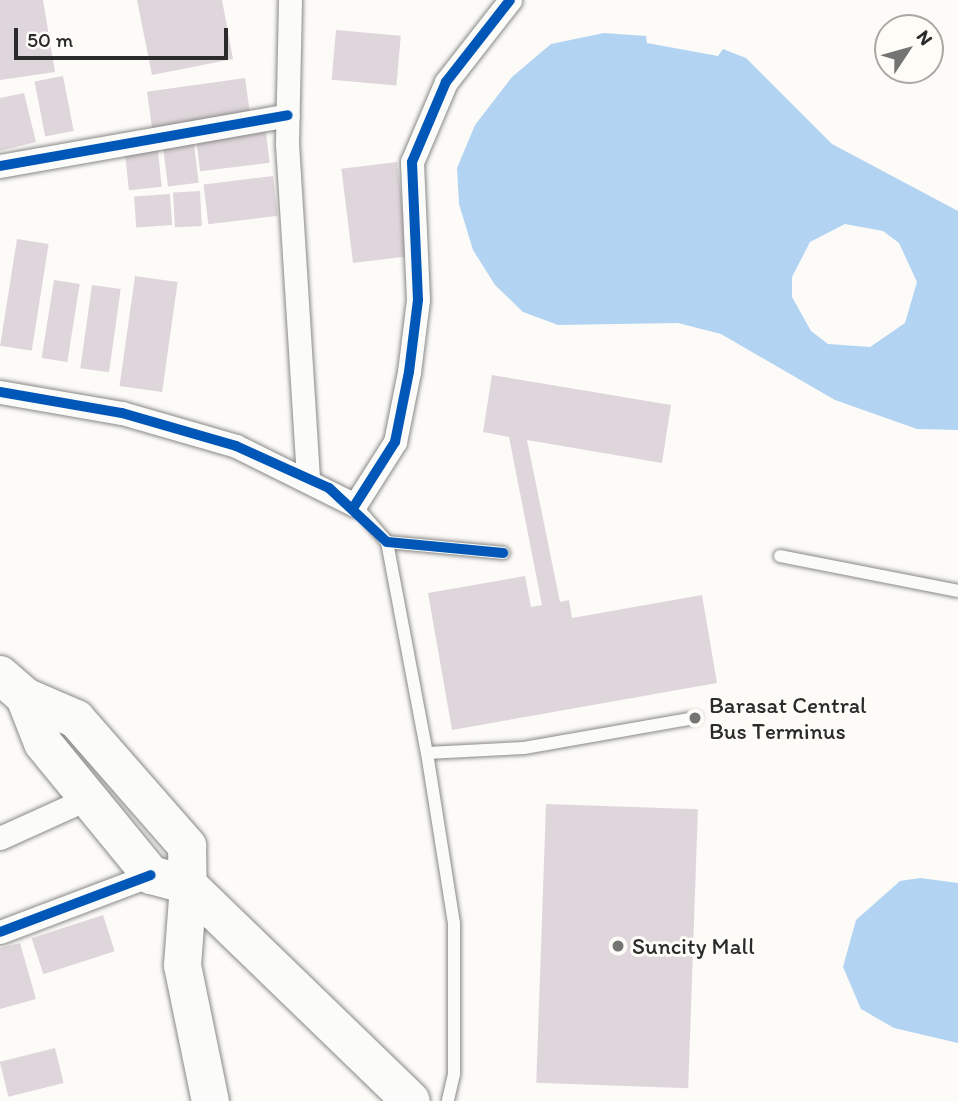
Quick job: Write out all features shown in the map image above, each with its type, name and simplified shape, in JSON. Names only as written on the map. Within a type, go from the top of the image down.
[{"type":"highway","points":[[12,686],[43,743],[86,799],[151,874],[188,885],[411,1101]]},
{"type":"highway","points":[[12,686],[76,719],[93,738],[187,846],[188,885]]},
{"type":"main road","points":[[188,885],[182,965],[210,1101]]},
{"type":"street","points":[[290,0],[288,115],[308,477]]},
{"type":"street","points":[[0,392],[188,431],[308,477],[355,505],[395,442],[409,372],[418,300],[412,162],[446,82],[510,0]]},
{"type":"street","points":[[0,166],[288,115]]},
{"type":"street","points":[[0,838],[86,799]]},
{"type":"street","points":[[0,932],[151,874]]},
{"type":"lane","points":[[355,505],[387,542],[427,753],[454,923],[454,1074],[448,1101]]},
{"type":"lane","points":[[387,542],[503,553]]},
{"type":"lane","points":[[780,556],[958,591]]},
{"type":"lane","points":[[427,753],[537,746],[695,718]]},
{"type":"water","points":[[604,33],[646,36],[647,43],[718,56],[723,49],[746,58],[832,144],[958,211],[958,430],[917,429],[835,400],[721,334],[678,323],[558,325],[523,312],[495,285],[473,250],[459,204],[457,168],[475,125],[512,77],[551,44]],"holes":[[[845,224],[883,231],[899,243],[917,282],[905,323],[870,347],[828,344],[811,331],[792,297],[792,277],[810,242]]]},
{"type":"water","points":[[920,878],[958,883],[958,1043],[894,1028],[861,1009],[843,967],[856,920],[900,881]]},
{"type":"building","points":[[0,0],[43,0],[55,72],[0,80]]},
{"type":"building","points":[[137,0],[222,0],[233,59],[152,75]]},
{"type":"building","points":[[336,30],[401,36],[396,85],[332,80]]},
{"type":"building","points":[[63,76],[74,131],[45,137],[35,82]]},
{"type":"building","points":[[245,78],[251,119],[153,132],[147,92]]},
{"type":"building","points":[[24,93],[36,142],[0,151],[0,98]]},
{"type":"building","points":[[265,125],[270,163],[200,171],[196,134]]},
{"type":"building","points":[[193,136],[199,183],[168,186],[162,140]]},
{"type":"building","points":[[157,142],[162,187],[129,190],[124,145]]},
{"type":"building","points":[[397,162],[409,256],[353,263],[341,169]]},
{"type":"building","points":[[273,176],[278,216],[208,224],[204,185]]},
{"type":"building","points":[[200,191],[202,226],[175,227],[173,192]]},
{"type":"building","points":[[170,194],[172,225],[136,227],[134,197]]},
{"type":"building","points":[[17,239],[49,244],[32,351],[0,346]]},
{"type":"building","points":[[135,276],[178,282],[162,392],[120,386]]},
{"type":"building","points":[[54,280],[80,284],[67,362],[42,358]]},
{"type":"building","points":[[92,285],[121,289],[109,372],[80,368]]},
{"type":"building","points":[[492,375],[671,405],[662,463],[527,440],[560,602],[569,600],[572,618],[702,595],[717,683],[452,730],[428,593],[525,576],[531,607],[542,605],[509,437],[483,432]]},
{"type":"building","name":"Suncity Mall","points":[[546,804],[698,809],[688,1088],[536,1083]]},
{"type":"building","points":[[103,915],[115,951],[43,974],[32,938]]},
{"type":"building","points":[[20,943],[36,999],[0,1009],[0,948]]},
{"type":"building","points":[[55,1048],[64,1083],[8,1097],[0,1062]]},
{"type":"cycle path","points":[[355,505],[395,442],[409,372],[418,300],[412,162],[446,82],[510,0]]},
{"type":"cycle path","points":[[0,166],[288,115]]},
{"type":"cycle path","points":[[0,392],[122,413],[236,446],[329,488],[387,542],[503,553]]},
{"type":"cycle path","points":[[0,932],[151,875]]},
{"type":"place","name":"Barasat Central Bus Terminus","points":[[695,718]]},
{"type":"place","name":"Suncity Mall","points":[[618,946]]}]
